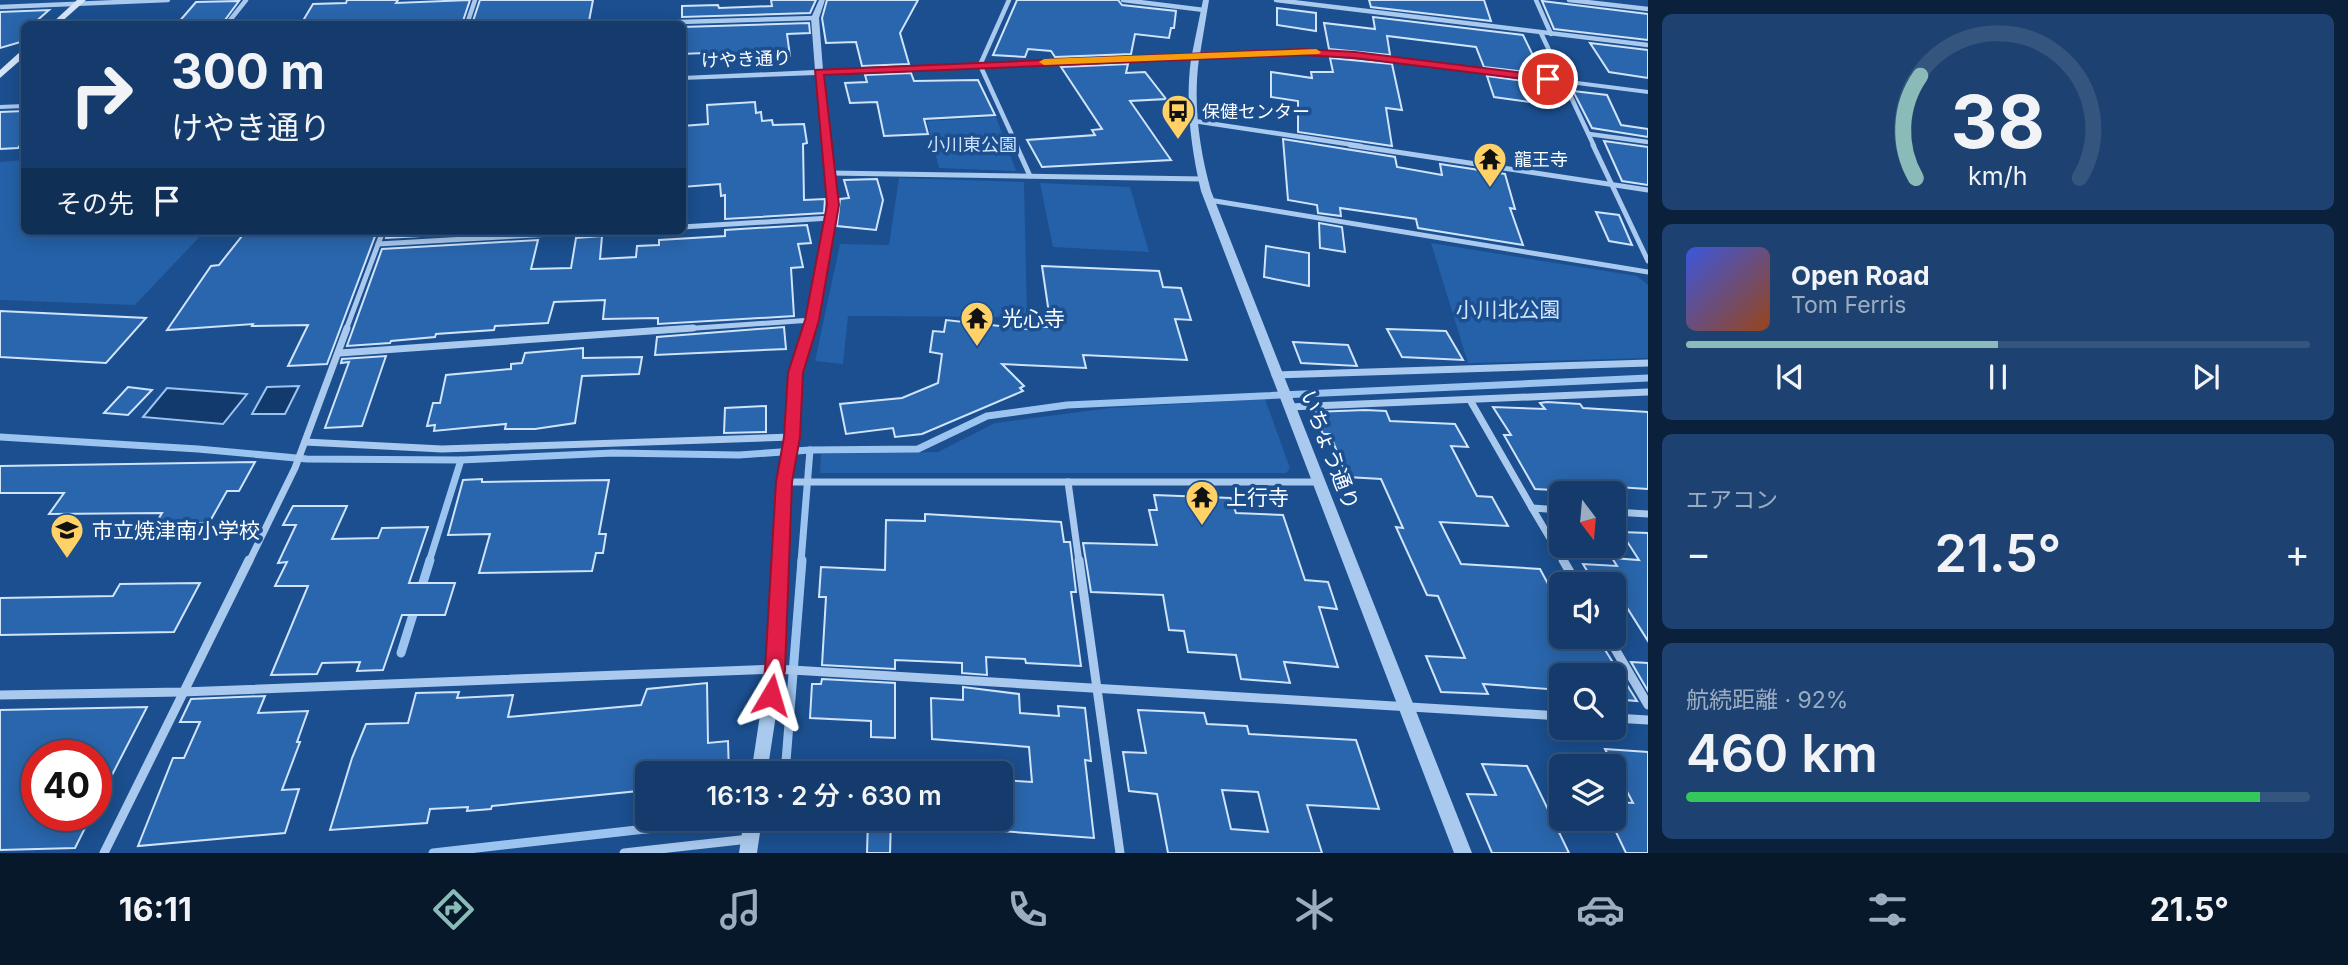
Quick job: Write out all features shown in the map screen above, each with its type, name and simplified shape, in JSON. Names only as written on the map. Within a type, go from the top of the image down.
[{"type":"main road","points":[[58,21],[80,2]]},
{"type":"main road","points":[[0,75],[21,56]]},
{"type":"street","points":[[0,7],[168,0]]},
{"type":"street","points":[[229,21],[246,0]]},
{"type":"street","points":[[468,21],[475,0]]},
{"type":"street","points":[[761,761],[775,670],[784,482],[792,437],[796,373],[812,320],[833,205],[815,18],[822,0]]},
{"type":"street","points":[[1009,0],[980,65],[1030,177]]},
{"type":"street","points":[[1123,0],[1204,10]]},
{"type":"street","points":[[1196,55],[1206,0]]},
{"type":"street","points":[[1276,0],[1648,45]]},
{"type":"street","points":[[1335,0],[1336,7]]},
{"type":"street","points":[[1536,0],[1551,34]]},
{"type":"street","points":[[1569,0],[1648,9]]},
{"type":"street","points":[[686,22],[815,18]]},
{"type":"street","points":[[1541,33],[1648,261]]},
{"type":"street","name":"けやき通り","points":[[686,78],[1196,55],[1331,53],[1648,92]]},
{"type":"street","name":"いちょう通り","points":[[1196,55],[1193,74],[1194,121],[1209,200],[1463,853]]},
{"type":"street","points":[[0,107],[21,106]]},
{"type":"street","points":[[1194,121],[1648,190]]},
{"type":"street","points":[[1588,134],[1648,142]]},
{"type":"street","points":[[830,173],[1055,179],[1203,179]]},
{"type":"street","points":[[1209,200],[1648,272]]},
{"type":"street","points":[[686,227],[830,218]]},
{"type":"street","points":[[104,853],[295,468],[340,353],[381,235]]},
{"type":"street","points":[[378,244],[535,235]]},
{"type":"street","points":[[340,353],[812,320]]},
{"type":"street","points":[[1276,377],[1648,363]]},
{"type":"street","points":[[1287,404],[1648,392]]},
{"type":"street","points":[[1470,400],[1570,572]]},
{"type":"street","points":[[305,442],[442,449],[792,437]]},
{"type":"street","points":[[784,482],[1317,482]]},
{"type":"street","points":[[1068,482],[1120,853]]},
{"type":"street","points":[[1532,508],[1549,509]]},
{"type":"street","points":[[1626,513],[1648,514]]},
{"type":"street","points":[[1615,649],[1648,705]]},
{"type":"street","points":[[0,695],[182,692],[775,670],[1549,715]]},
{"type":"street","points":[[1626,719],[1648,720]]},
{"type":"street","points":[[624,853],[749,846]]},
{"type":"green space","name":"小川東公園","points":[[996,117],[1016,171],[939,168],[927,121]]},
{"type":"green space","points":[[21,160],[21,235],[201,235],[135,305],[0,300],[0,162]]},
{"type":"green space","points":[[899,178],[1024,182],[1027,317],[848,316],[843,364],[815,361],[840,244],[889,245]]},
{"type":"green space","points":[[1040,183],[1130,187],[1149,252],[1053,247]]},
{"type":"green space","name":"小川北公園","points":[[1431,243],[1637,276],[1648,285],[1648,358],[1468,363]]},
{"type":"green space","points":[[1265,399],[1290,468],[1286,473],[820,473],[821,454],[938,452],[995,423],[1110,408]]},
{"type":"shaded area","points":[[299,386],[285,414],[252,414],[267,387]]},
{"type":"shaded area","points":[[167,388],[247,394],[223,424],[143,417]]},
{"type":"building","points":[[347,0],[398,0],[396,3],[470,0],[463,21],[303,21],[313,4],[346,3]]},
{"type":"building","points":[[480,0],[593,0],[589,21],[473,21]]},
{"type":"building","points":[[771,0],[816,0],[810,13],[682,17],[682,6],[772,6]]},
{"type":"building","points":[[827,0],[918,0],[900,33],[909,64],[862,66],[856,42],[826,43],[822,18]]},
{"type":"building","points":[[1017,0],[1118,0],[1122,5],[1176,11],[1174,28],[1171,28],[1169,38],[1135,34],[1131,54],[1055,57],[1051,51],[1028,49],[1025,57],[993,55]]},
{"type":"building","points":[[1369,0],[1484,0],[1491,21],[1371,7]]},
{"type":"building","points":[[239,1],[224,21],[180,21],[196,2]]},
{"type":"building","points":[[1542,1],[1648,14],[1648,40],[1554,29]]},
{"type":"building","points":[[1277,8],[1316,13],[1316,31],[1277,25]]},
{"type":"building","points":[[49,10],[36,21],[21,21],[21,42],[0,48],[0,12]]},
{"type":"building","points":[[1373,17],[1523,35],[1542,74],[1484,67],[1476,47],[1387,36],[1390,55],[1329,49],[1324,23],[1375,29]]},
{"type":"building","points":[[809,23],[810,33],[787,34],[790,56],[704,59],[704,53],[686,54],[686,27]]},
{"type":"building","points":[[1590,43],[1648,50],[1648,78],[1609,72]]},
{"type":"building","points":[[1330,58],[1392,64],[1402,110],[1386,108],[1392,146],[1298,132],[1298,101],[1271,97],[1271,72],[1312,78],[1311,72],[1333,72]]},
{"type":"building","points":[[1128,64],[1126,73],[1145,72],[1166,99],[1130,101],[1171,160],[1042,167],[1027,140],[1095,135],[1092,130],[1102,129],[1061,67]]},
{"type":"building","points":[[911,73],[914,81],[978,80],[995,115],[924,119],[928,134],[884,136],[877,102],[850,103],[845,83],[867,82],[865,75]]},
{"type":"building","points":[[1487,76],[1547,84],[1558,106],[1494,97]]},
{"type":"building","points":[[1573,91],[1607,95],[1621,125],[1648,129],[1648,137],[1592,128]]},
{"type":"building","points":[[755,102],[756,113],[761,112],[762,121],[772,120],[773,125],[804,124],[807,143],[803,144],[804,200],[825,199],[824,213],[725,219],[725,195],[721,196],[720,184],[686,187],[686,126],[708,124],[707,105]]},
{"type":"building","points":[[21,111],[21,144],[18,148],[0,149],[0,112]]},
{"type":"building","points":[[1283,139],[1395,157],[1397,167],[1442,175],[1440,164],[1505,174],[1515,209],[1510,208],[1523,245],[1418,228],[1416,219],[1340,208],[1341,216],[1318,213],[1317,205],[1288,200]]},
{"type":"building","points":[[1604,141],[1648,147],[1648,185],[1622,181]]},
{"type":"building","points":[[877,179],[883,200],[876,230],[837,226],[840,199],[849,198],[844,180]]},
{"type":"building","points":[[1596,212],[1619,215],[1632,245],[1609,241]]},
{"type":"building","points":[[1319,223],[1342,227],[1345,252],[1320,248]]},
{"type":"building","points":[[807,225],[811,243],[798,244],[803,267],[791,268],[794,316],[658,324],[658,318],[603,319],[605,300],[554,302],[548,323],[495,326],[494,330],[436,334],[435,337],[347,346],[382,249],[538,240],[531,269],[571,268],[576,238],[602,236],[600,259],[636,257],[637,246],[659,245],[659,240],[725,236],[725,230]]},
{"type":"building","points":[[243,235],[375,235],[327,364],[288,366],[308,325],[252,326],[253,324],[167,330],[211,266],[219,265]]},
{"type":"building","points":[[387,235],[440,235],[386,238]]},
{"type":"building","points":[[1266,246],[1309,253],[1309,286],[1264,277]]},
{"type":"building","points":[[1042,266],[1159,271],[1163,287],[1181,288],[1191,320],[1175,319],[1187,360],[1083,355],[1086,368],[1002,364],[1024,386],[1020,388],[1023,391],[922,434],[895,437],[893,428],[846,434],[840,404],[902,398],[938,383],[942,354],[930,352],[933,331],[944,332],[946,320],[1036,330],[1035,327],[1051,327]]},
{"type":"building","points":[[0,311],[146,318],[106,363],[0,357]]},
{"type":"building","points":[[784,327],[786,349],[655,355],[657,337]]},
{"type":"building","points":[[1387,329],[1446,331],[1463,360],[1402,357]]},
{"type":"building","points":[[1293,342],[1348,345],[1357,366],[1301,363]]},
{"type":"building","points":[[583,348],[583,358],[642,357],[639,374],[582,376],[575,423],[535,429],[505,429],[506,424],[434,431],[435,425],[427,426],[433,403],[440,403],[446,375],[511,369],[511,364],[522,363],[525,353]]},
{"type":"building","points":[[386,356],[362,426],[325,428],[349,362],[341,363],[342,359]]},
{"type":"building","points":[[128,387],[152,390],[128,415],[104,413]]},
{"type":"building","points":[[1540,403],[1580,404],[1583,408],[1648,412],[1648,489],[1626,488],[1626,481],[1549,481],[1549,490],[1535,489],[1504,435],[1511,435],[1493,407],[1545,409]]},
{"type":"building","points":[[766,406],[766,432],[724,433],[725,408]]},
{"type":"building","points":[[1386,411],[1390,421],[1455,424],[1468,447],[1451,446],[1477,496],[1492,497],[1508,526],[1440,522],[1461,564],[1540,569],[1549,586],[1549,649],[1604,649],[1613,663],[1549,663],[1549,689],[1483,684],[1488,694],[1441,692],[1426,656],[1465,658],[1438,596],[1427,595],[1396,527],[1403,528],[1381,479],[1347,477],[1330,434],[1323,434],[1313,412]]},
{"type":"building","points":[[255,462],[239,491],[227,491],[209,523],[156,523],[162,513],[49,514],[64,493],[0,493],[0,466]]},
{"type":"building","points":[[482,479],[482,482],[609,480],[599,534],[606,534],[603,553],[596,553],[592,571],[479,573],[490,534],[448,535],[463,480]]},
{"type":"building","points":[[1154,495],[1231,498],[1236,513],[1283,515],[1305,580],[1328,582],[1337,609],[1319,607],[1338,667],[1284,662],[1290,683],[1241,679],[1236,655],[1188,652],[1184,631],[1169,630],[1163,595],[1091,592],[1083,543],[1157,545],[1149,510],[1157,510]]},
{"type":"building","points":[[293,506],[347,506],[332,539],[378,538],[382,528],[428,527],[409,583],[455,583],[445,615],[402,615],[383,670],[357,671],[360,662],[322,663],[317,674],[271,675],[308,586],[275,586],[287,562],[278,563],[296,525],[283,525]]},
{"type":"building","points":[[925,514],[1061,522],[1064,542],[1070,542],[1076,592],[1071,592],[1081,666],[1026,663],[1025,659],[986,657],[987,675],[962,673],[962,663],[895,660],[895,669],[822,665],[826,597],[819,597],[821,567],[885,570],[886,520],[925,521]]},
{"type":"building","points":[[1626,532],[1648,533],[1648,641],[1626,606],[1626,572],[1588,572],[1583,564],[1617,566],[1612,558],[1639,560],[1626,540]]},
{"type":"building","points":[[200,583],[174,632],[0,635],[0,598],[113,596],[120,584]]},
{"type":"building","points":[[1631,662],[1648,663],[1648,691]]},
{"type":"building","points":[[822,679],[895,683],[895,738],[871,737],[871,721],[810,718],[812,684],[821,684]]},
{"type":"building","points":[[707,683],[708,743],[728,741],[729,761],[635,761],[635,791],[492,806],[491,809],[430,809],[427,823],[330,830],[352,758],[366,724],[408,723],[416,693],[459,692],[457,698],[513,695],[508,717],[641,705],[647,689]]},
{"type":"building","points":[[1626,683],[1637,701],[1626,700]]},
{"type":"building","points":[[963,687],[1019,694],[1020,713],[1059,716],[1058,706],[1085,708],[1091,761],[1085,760],[1094,838],[1001,831],[1013,831],[1013,781],[1032,782],[1029,747],[932,739],[931,698],[963,700]]},
{"type":"building","points":[[265,696],[258,713],[308,711],[282,790],[299,789],[285,833],[138,846],[173,758],[184,758],[200,722],[180,722],[191,699]]},
{"type":"building","points":[[147,707],[112,775],[112,740],[21,740],[21,831],[84,831],[75,848],[0,850],[0,710]]},
{"type":"building","points":[[1138,710],[1204,713],[1207,724],[1247,726],[1249,734],[1356,740],[1379,809],[1307,805],[1322,853],[1168,853],[1157,794],[1129,791],[1123,752],[1146,753]],"holes":[[[1222,790],[1258,792],[1268,832],[1231,829]]]},
{"type":"building","points":[[1605,749],[1648,752],[1648,853],[1626,853],[1615,831],[1626,831],[1626,803],[1633,803],[1626,790],[1626,754],[1608,754]]},
{"type":"building","points":[[1482,764],[1527,766],[1549,812],[1549,831],[1558,831],[1569,853],[1492,853],[1467,794],[1496,795]]},
{"type":"building","points":[[868,831],[891,831],[890,853],[867,853]]},
{"type":"waterway","points":[[810,450],[918,449],[987,416],[1067,405],[1648,378]]},
{"type":"waterway","points":[[0,437],[198,449],[307,459],[461,460]]},
{"type":"waterway","points":[[461,460],[613,453],[739,455],[810,450]]},
{"type":"waterway","points":[[801,562],[810,450]]},
{"type":"waterway","points":[[429,562],[461,460]]},
{"type":"waterway","points":[[421,589],[430,560]]},
{"type":"waterway","points":[[786,761],[802,560]]},
{"type":"waterway","points":[[401,653],[415,608]]},
{"type":"waterway","points":[[433,853],[635,830]]},
{"type":"slow traffic","points":[[1044,62],[1316,52]]},
{"type":"place","name":"保健センター","points":[[1178,141]]},
{"type":"place","name":"龍王寺","points":[[1490,189]]},
{"type":"place","name":"光心寺","points":[[977,348]]},
{"type":"place","name":"上行寺","points":[[1202,527]]},
{"type":"place","name":"市立焼津南小学校","points":[[67,560]]},
{"type":"route","points":[[771,695],[775,670],[784,482],[792,437],[796,373],[812,320],[833,205],[819,72],[1303,52],[1355,55],[1548,79]]}]
